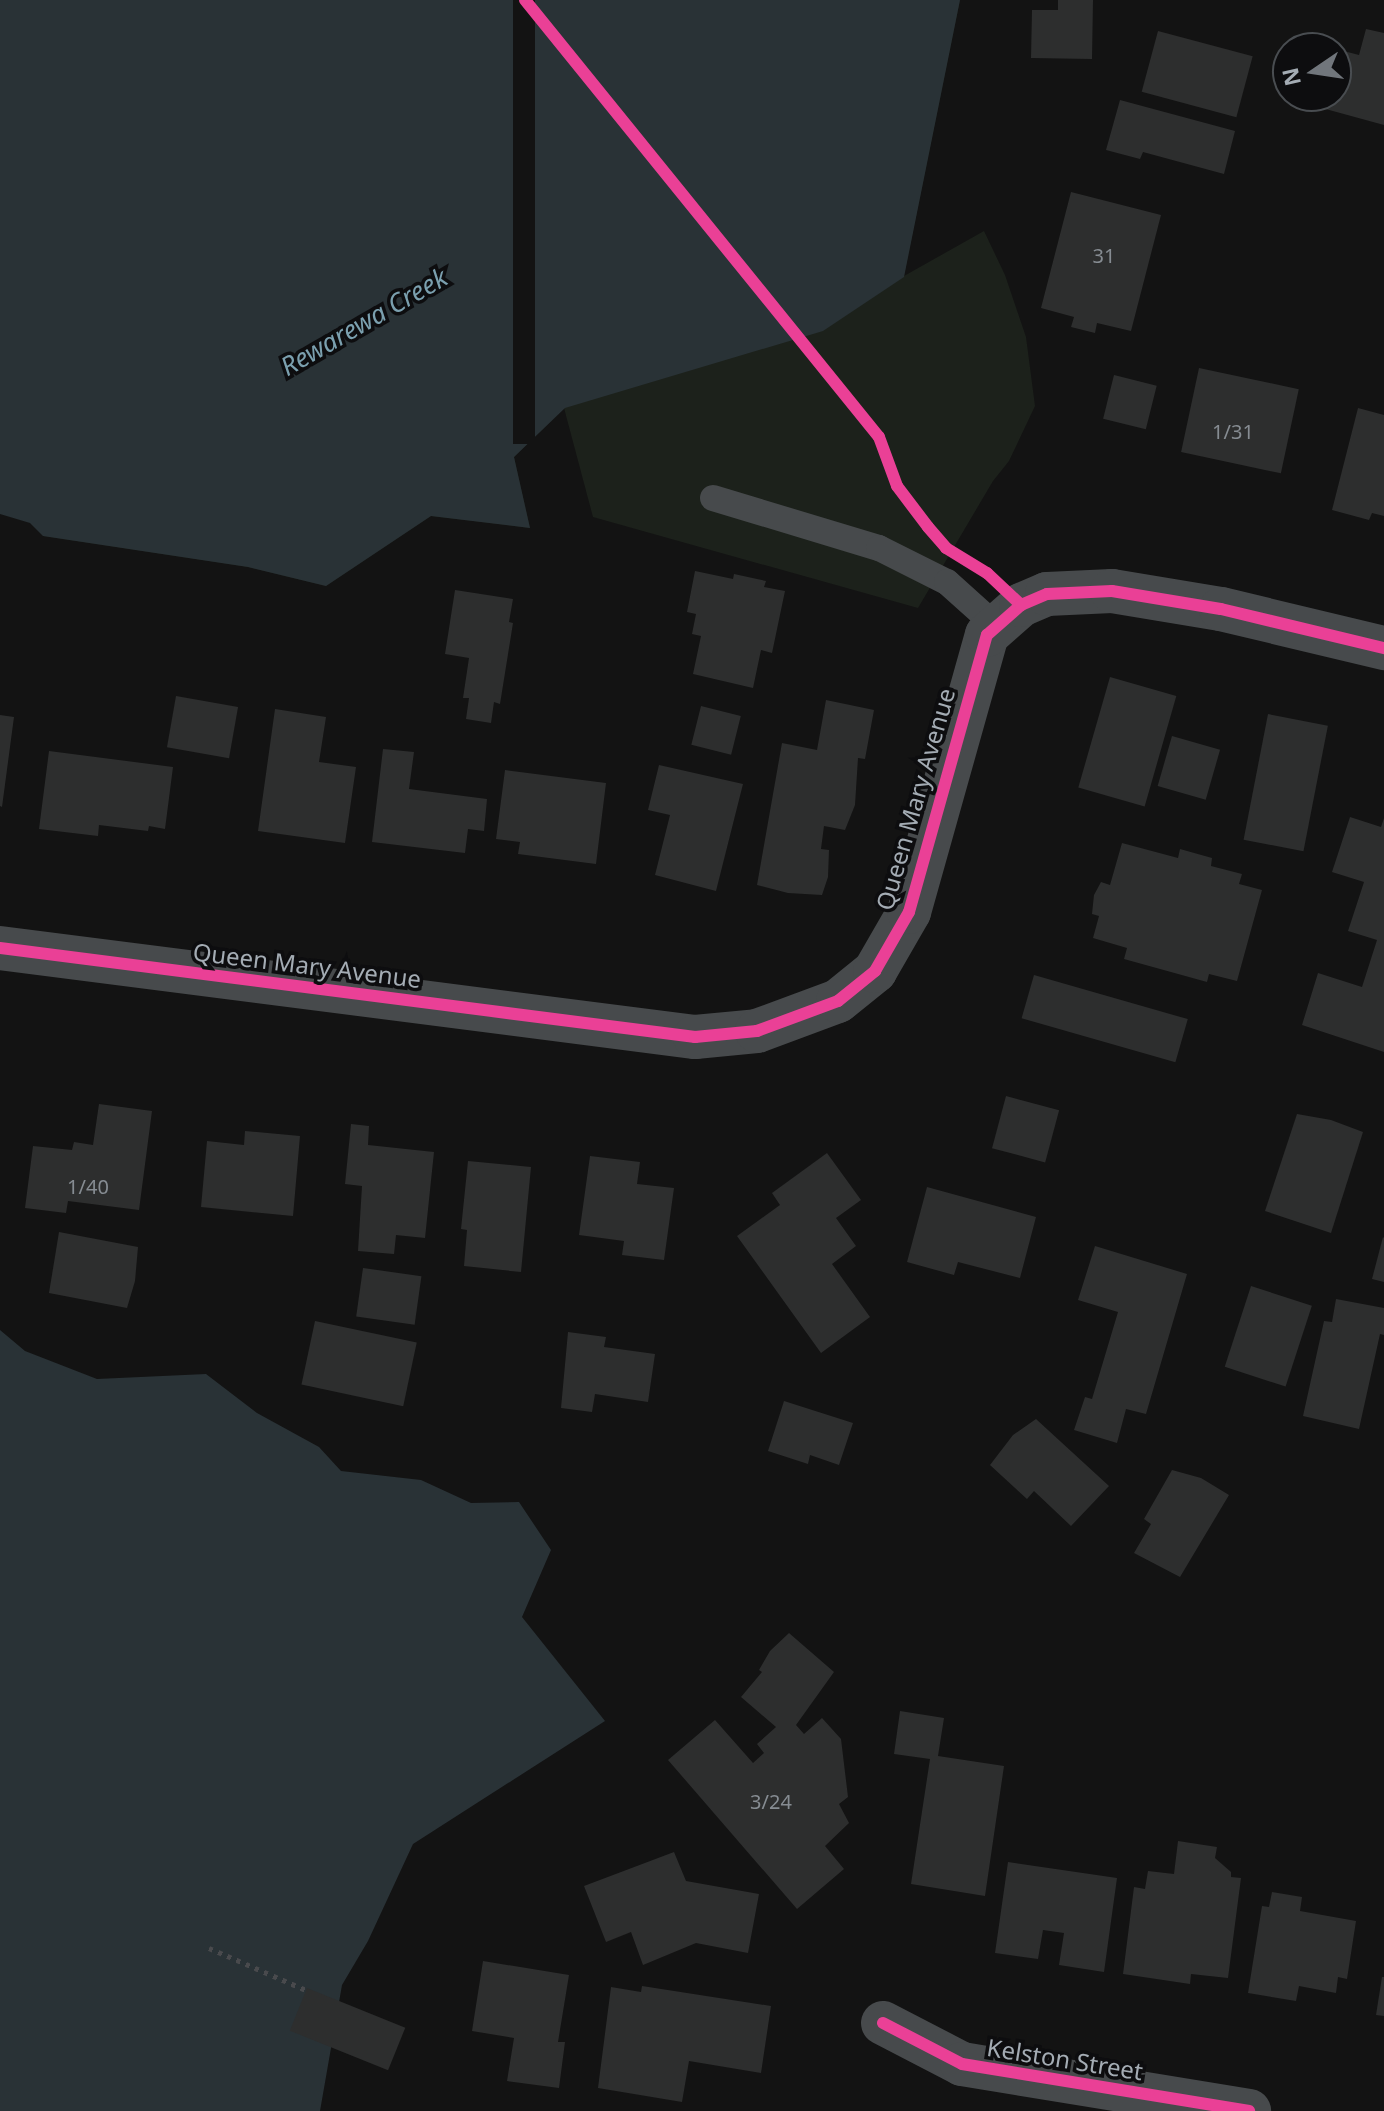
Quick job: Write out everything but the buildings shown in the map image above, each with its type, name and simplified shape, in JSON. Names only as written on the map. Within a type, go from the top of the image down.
[{"type":"street","name":"Queen Mary Avenue","points":[[0,948],[695,1037],[757,1031],[838,1001],[875,971],[909,912],[987,635],[1021,605],[1047,594],[1112,591],[1221,609],[1384,648]]},
{"type":"street","name":"Kelston Street","points":[[883,2023],[962,2064],[1249,2111]]},
{"type":"lane","points":[[713,498],[879,548],[947,582],[996,626]]},
{"type":"path","points":[[209,1948],[306,1990]]},
{"type":"shaded area","points":[[960,0],[904,276],[984,231],[1005,275],[1026,337],[1035,406],[1009,461],[993,481],[918,608],[593,517],[564,408],[514,457],[530,528],[431,516],[326,586],[248,567],[43,536],[190,477]]},
{"type":"water","name":"Rewarewa Creek","points":[[0,0],[960,0],[904,277],[823,331],[565,408],[514,457],[530,528],[431,516],[326,586],[248,567],[43,536],[30,523],[0,514]]},
{"type":"water","points":[[0,1330],[25,1351],[97,1379],[206,1374],[257,1413],[319,1447],[341,1471],[421,1480],[471,1503],[519,1502],[551,1550],[522,1617],[605,1721],[413,1844],[368,1941],[342,1985],[320,2111],[0,2111]]},
{"type":"pier","points":[[513,0],[535,0],[535,444],[513,444]]},
{"type":"cycle path","points":[[525,0],[879,437],[897,486],[928,527],[946,548],[987,573],[1021,605]]},
{"type":"cycle path","points":[[0,948],[695,1037],[757,1031],[838,1001],[875,971],[909,912],[987,635],[1021,605],[1047,594],[1112,591],[1221,609],[1384,648]]},
{"type":"cycle path","points":[[883,2023],[962,2064],[1249,2111]]}]
